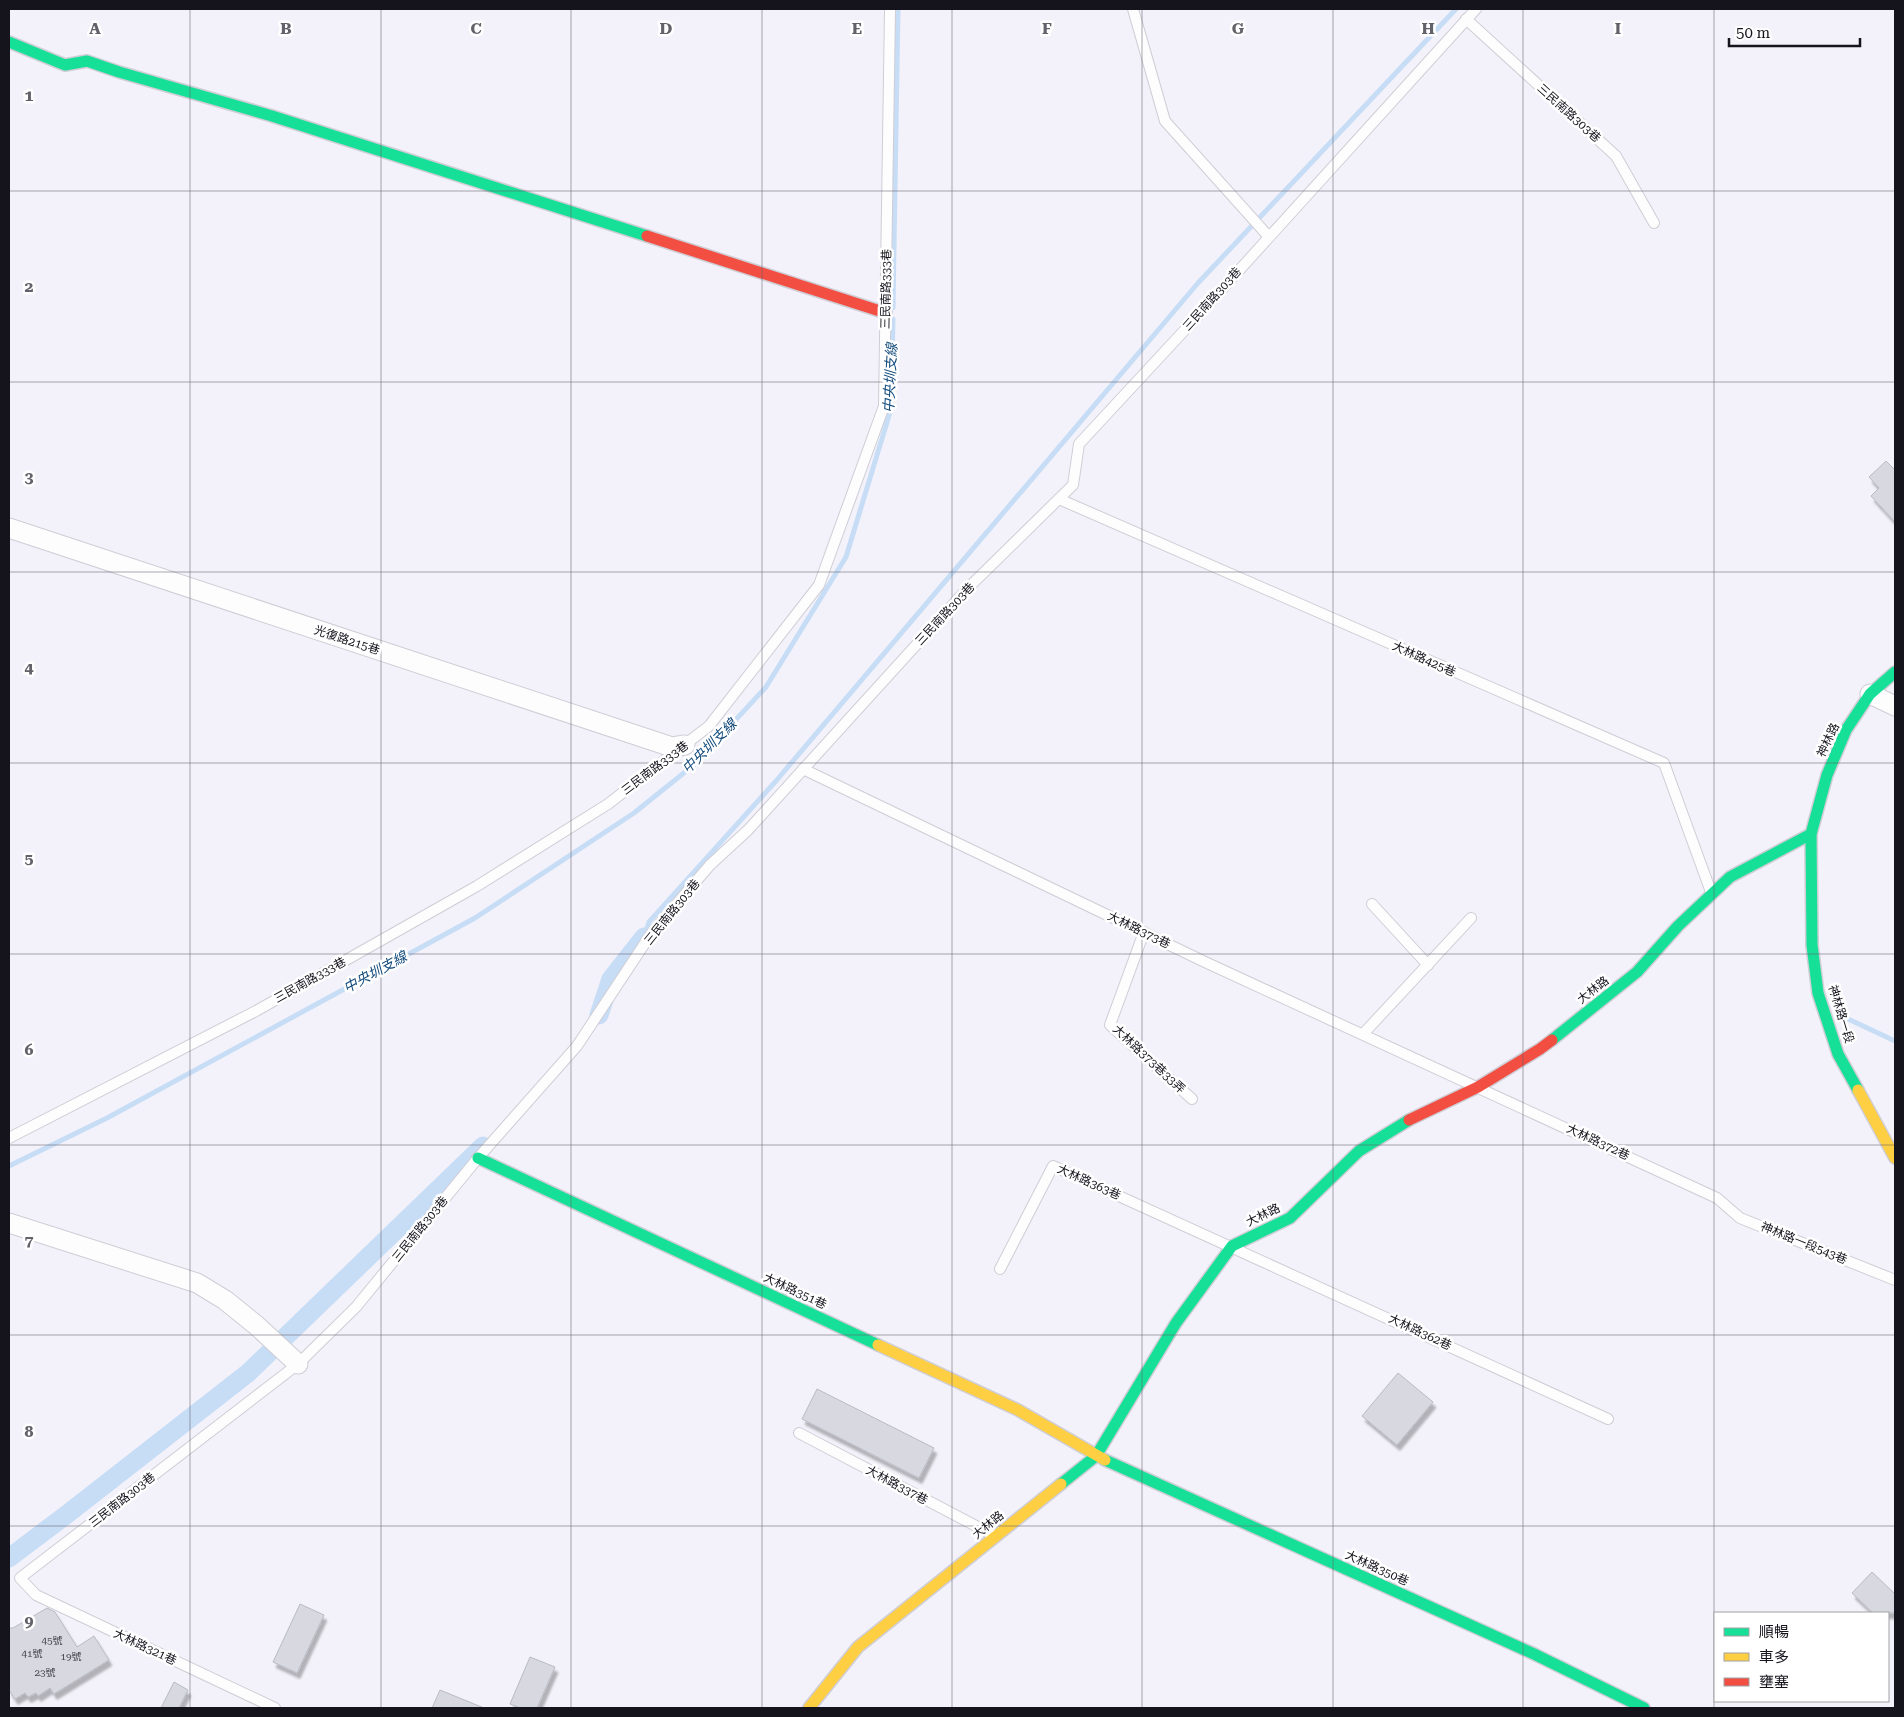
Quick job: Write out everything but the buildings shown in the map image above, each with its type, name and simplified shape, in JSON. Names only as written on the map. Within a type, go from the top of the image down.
[{"type":"street","points":[[9,42],[65,65],[87,61],[272,116],[886,314]]},
{"type":"street","name":"光復路215巷","points":[[9,528],[672,747],[686,745]]},
{"type":"street","name":"神林路","points":[[1812,834],[1827,775],[1846,730],[1870,694],[1895,672]]},
{"type":"street","points":[[1870,694],[1895,706]]},
{"type":"street","name":"大林路","points":[[809,1708],[858,1647],[1096,1456],[1176,1323],[1232,1246],[1290,1218],[1359,1151],[1416,1116],[1478,1087],[1540,1049],[1637,972],[1678,926],[1730,877],[1812,834]]},
{"type":"street","name":"神林路一段","points":[[1812,834],[1812,945],[1818,993],[1838,1054],[1895,1158]]},
{"type":"street","name":"大林路351巷","points":[[478,1158],[1018,1410],[1096,1456]]},
{"type":"street","points":[[9,1223],[197,1283],[256,1324],[298,1363]]},
{"type":"street","name":"大林路350巷","points":[[1096,1456],[1534,1654],[1644,1708]]},
{"type":"lane","name":"三民南路333巷","points":[[9,1138],[256,1011],[477,886],[608,804],[709,726],[819,585],[884,406],[890,9]]},
{"type":"lane","points":[[1133,9],[1165,121],[1269,237]]},
{"type":"lane","name":"三民南路303巷","points":[[20,1578],[298,1363],[356,1307],[478,1158],[577,1046],[652,934],[710,865],[748,830],[967,589],[1073,485],[1079,444],[1476,9]]},
{"type":"lane","name":"三民南路303巷","points":[[1466,19],[1616,156],[1654,222]]},
{"type":"lane","name":"大林路425巷","points":[[1058,499],[1664,763],[1711,893]]},
{"type":"lane","name":"大林路373巷","points":[[803,769],[1144,932],[1478,1087]]},
{"type":"lane","points":[[1372,904],[1428,965]]},
{"type":"lane","points":[[1363,1034],[1471,918]]},
{"type":"lane","name":"大林路373巷33弄","points":[[1144,932],[1110,1026],[1192,1099]]},
{"type":"lane","name":"大林路372巷","points":[[1478,1087],[1717,1198]]},
{"type":"lane","name":"大林路363巷","points":[[1000,1269],[1053,1166],[1232,1246]]},
{"type":"lane","name":"神林路一段543巷","points":[[1717,1198],[1740,1218],[1895,1280]]},
{"type":"lane","name":"大林路362巷","points":[[1232,1246],[1608,1419]]},
{"type":"lane","name":"大林路337巷","points":[[799,1433],[996,1537]]},
{"type":"lane","name":"大林路321巷","points":[[20,1578],[36,1596],[275,1708]]},
{"type":"waterway","name":"中央圳支線","points":[[893,308],[898,9]]},
{"type":"waterway","points":[[644,937],[649,922],[776,781],[1198,283],[1456,9]]},
{"type":"waterway","name":"中央圳支線","points":[[9,1166],[107,1118],[475,918],[634,813],[695,764],[766,687],[846,557],[891,409],[893,319]]},
{"type":"waterway","points":[[599,1015],[611,979],[644,937]]},
{"type":"waterway","points":[[1846,1018],[1895,1041]]},
{"type":"waterway","points":[[9,1558],[248,1373],[483,1146]]},
{"type":"traffic: fast","points":[[9,42],[65,65],[87,61],[272,116],[647,236]]},
{"type":"traffic: fast","points":[[1858,1090],[1838,1054],[1818,993],[1812,945],[1811,834],[1827,775],[1846,730],[1870,694],[1895,672]]},
{"type":"traffic: fast","points":[[1552,1040],[1637,972],[1678,926],[1730,877],[1811,834]]},
{"type":"traffic: fast","points":[[1061,1484],[1096,1456],[1176,1323],[1232,1246],[1290,1218],[1359,1151],[1409,1120]]},
{"type":"traffic: fast","points":[[478,1158],[878,1345]]},
{"type":"traffic: fast","points":[[1105,1460],[1534,1654],[1644,1708]]},
{"type":"traffic: slow","points":[[1858,1090],[1895,1158]]},
{"type":"traffic: slow","points":[[878,1345],[1018,1410],[1105,1460]]},
{"type":"traffic: slow","points":[[809,1708],[858,1647],[1061,1484]]},
{"type":"traffic: jam","points":[[647,236],[886,313]]},
{"type":"traffic: jam","points":[[1409,1120],[1478,1087],[1552,1040]]}]
